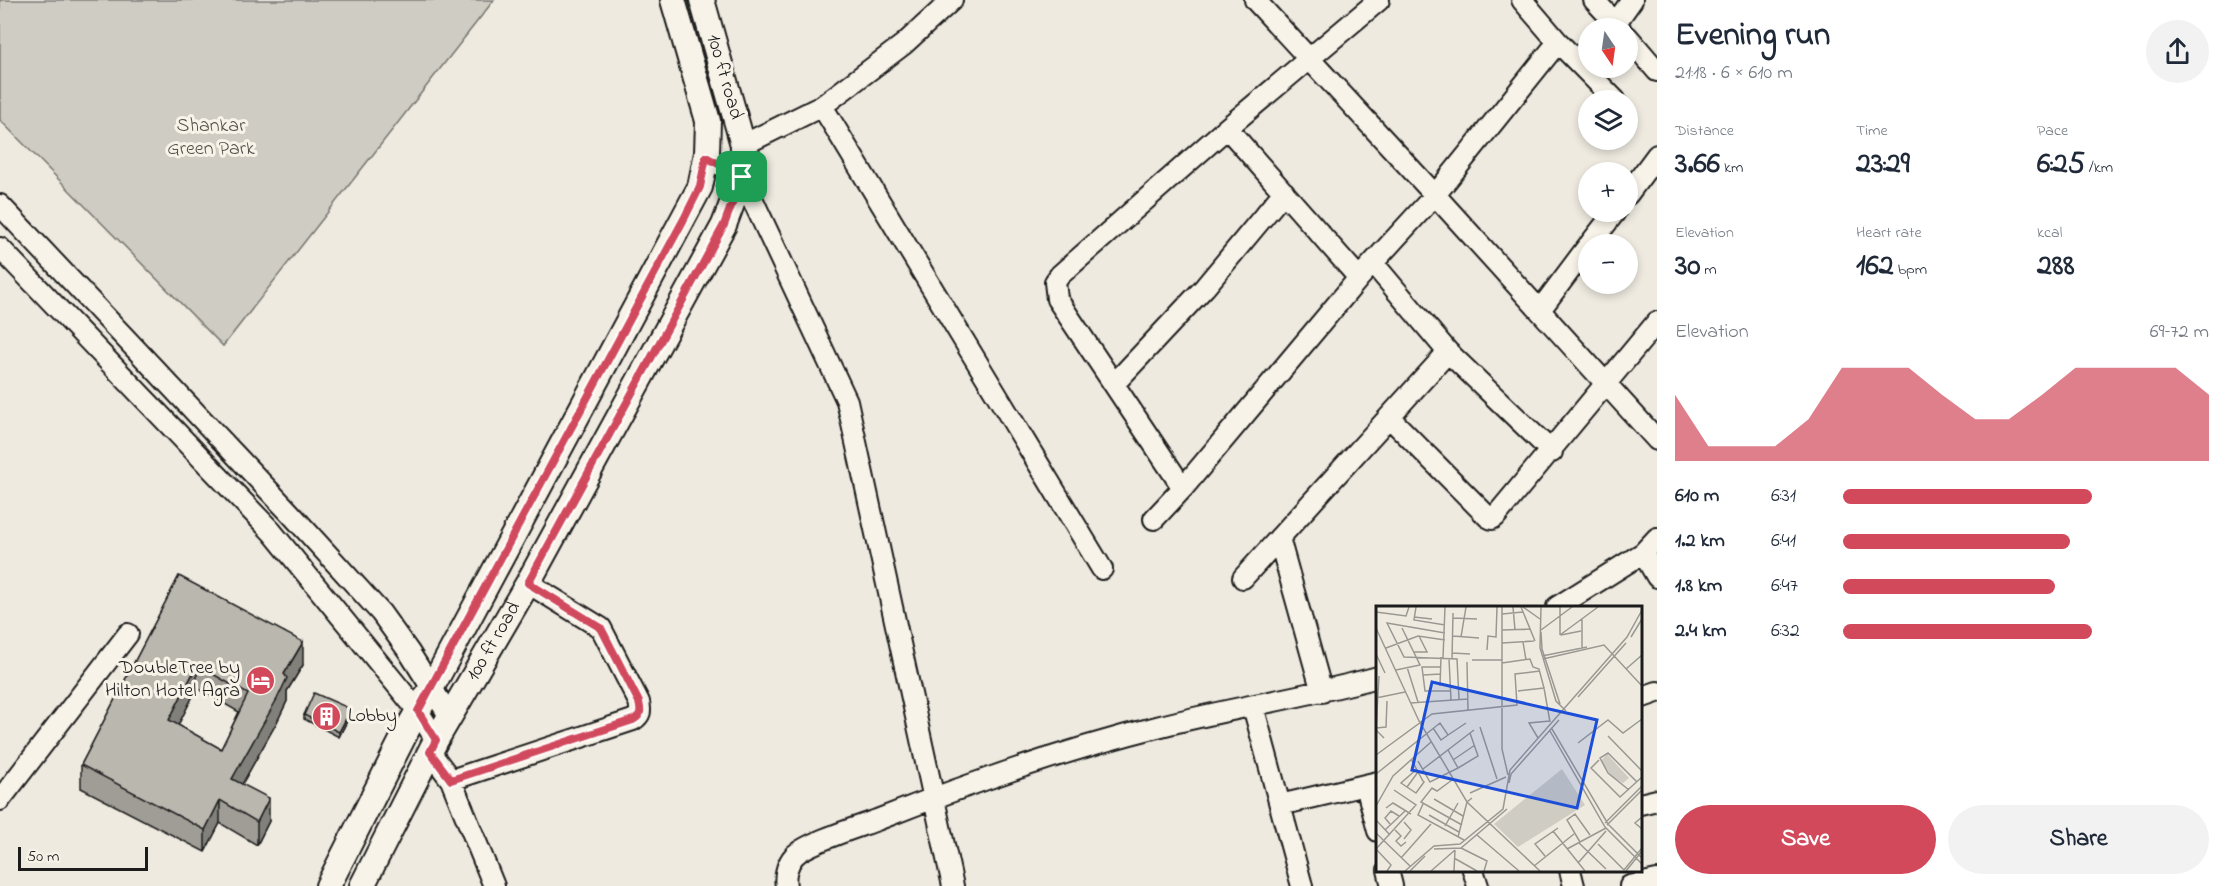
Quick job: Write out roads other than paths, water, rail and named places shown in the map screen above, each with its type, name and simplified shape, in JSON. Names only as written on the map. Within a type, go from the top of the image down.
[{"type":"main road","name":"100 ft road","points":[[328,886],[418,711],[700,187],[706,157],[708,121],[674,0]]},
{"type":"main road","name":"100 ft road","points":[[362,886],[433,746],[528,583],[724,225],[742,177],[742,145],[702,0]]},
{"type":"street","points":[[742,145],[822,106],[904,44],[951,0]]},
{"type":"street","points":[[1255,0],[1436,195],[1657,440]]},
{"type":"street","points":[[1183,488],[1057,299],[1055,282],[1060,275],[1227,128],[1379,0]]},
{"type":"street","points":[[1522,0],[1558,42],[1605,90]]},
{"type":"street","points":[[1594,0],[1610,18]]},
{"type":"street","points":[[1625,18],[1632,0]]},
{"type":"street","points":[[1154,519],[1183,488],[1359,278],[1436,195],[1558,42]]},
{"type":"street","points":[[1638,49],[1657,71]]},
{"type":"street","points":[[822,106],[1102,569]]},
{"type":"street","points":[[1227,128],[1359,278]]},
{"type":"street","points":[[1638,181],[1657,155]]},
{"type":"street","points":[[706,157],[742,177],[836,374],[847,402],[953,886]]},
{"type":"street","points":[[1114,384],[1205,287],[1284,192]]},
{"type":"street","points":[[0,205],[366,597],[404,644],[450,717]]},
{"type":"street","points":[[1598,234],[1607,222]]},
{"type":"street","points":[[0,248],[272,532],[418,711],[451,780],[494,886]]},
{"type":"street","points":[[1540,310],[1578,260]]},
{"type":"street","points":[[1373,263],[1448,351],[1551,452]]},
{"type":"street","points":[[1389,417],[1490,519],[1496,518],[1657,322]]},
{"type":"street","points":[[1243,578],[1448,351]]},
{"type":"street","points":[[1279,538],[1322,692]]},
{"type":"street","points":[[1558,606],[1650,545],[1657,577]]},
{"type":"street","points":[[451,780],[633,720],[639,716],[641,711],[635,693],[601,628],[528,583]]},
{"type":"street","points":[[0,800],[128,634]]},
{"type":"street","points":[[786,886],[788,867],[794,855],[814,844],[934,798],[1083,747],[1157,727],[1322,692],[1376,678]]},
{"type":"street","points":[[1642,698],[1657,692]]},
{"type":"street","points":[[1253,706],[1302,886]]},
{"type":"street","points":[[1280,805],[1372,784],[1376,815]]},
{"type":"street","points":[[1642,804],[1657,800]]},
{"type":"street","points":[[1388,871],[1392,886]]},
{"type":"street","points":[[1473,871],[1478,886]]},
{"type":"street","points":[[1570,871],[1574,886]]},
{"type":"street","points":[[1630,886],[1657,880]]},
{"type":"place","name":"DoubleTree by Hilton Hotel Agra","points":[[261,680]]},
{"type":"place","name":"Lobby","points":[[327,716]]},
{"type":"park label","name":"Shankar Green Park","points":[[211,138]]}]
